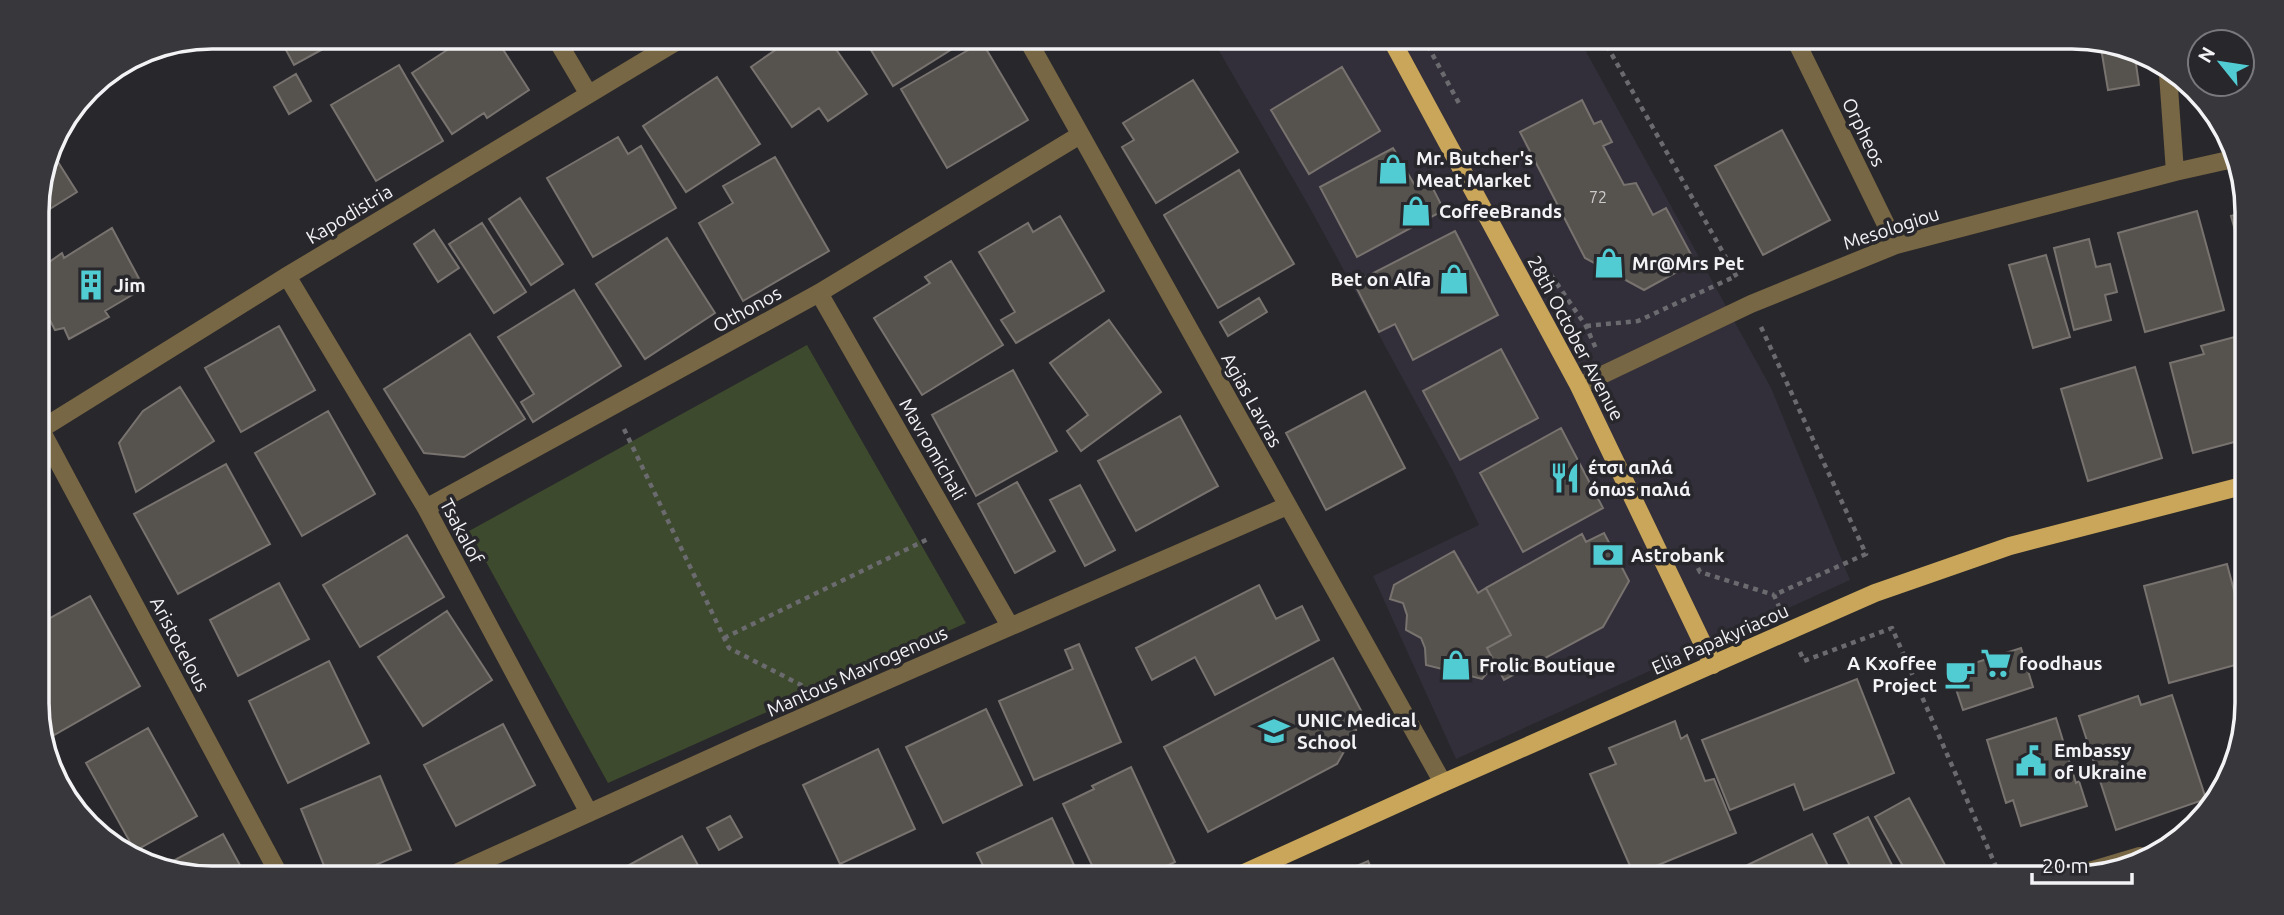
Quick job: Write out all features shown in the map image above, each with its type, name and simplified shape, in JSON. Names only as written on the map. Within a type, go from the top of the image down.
[{"type":"main road","name":"28th October Avenue","points":[[1396,49],[1579,386],[1713,665]]},
{"type":"main road","name":"Elia Papakyriacou","points":[[1260,866],[1875,593],[2010,546],[2235,488]]},
{"type":"street","points":[[562,49],[589,93]]},
{"type":"street","name":"Kapodistria","points":[[49,425],[287,276],[664,49]]},
{"type":"street","name":"Agias Lavras","points":[[1033,49],[1443,783]]},
{"type":"street","name":"Orpheos","points":[[1800,49],[1896,245]]},
{"type":"street","points":[[2169,82],[2175,172]]},
{"type":"street","name":"Othonos","points":[[426,508],[819,293],[1080,135]]},
{"type":"street","name":"Mesologiou","points":[[1579,386],[1751,304],[1896,245],[2226,161]]},
{"type":"street","name":"Tsakalof","points":[[287,276],[426,508],[589,813]]},
{"type":"street","name":"Mavromichali","points":[[819,293],[1010,626]]},
{"type":"street","name":"Aristotelous","points":[[49,448],[275,866]]},
{"type":"street","name":"Mantous Mavrogenous","points":[[472,866],[1287,506]]},
{"type":"path","points":[[1586,326],[1638,321],[1735,276]]},
{"type":"path","points":[[612,406],[729,648],[836,703]]},
{"type":"path","points":[[724,638],[953,527]]},
{"type":"path","points":[[1892,628],[1996,866]]},
{"type":"shaded area","points":[[1218,49],[1585,49],[1771,388],[1850,580],[1456,759],[1373,576],[1479,525],[1453,471],[1310,208]]},
{"type":"green space","points":[[807,345],[966,623],[608,783],[469,531]]},
{"type":"building","points":[[285,49],[323,49],[294,65]]},
{"type":"building","points":[[449,49],[503,49],[529,90],[487,118],[484,113],[452,134],[412,73]]},
{"type":"building","points":[[777,49],[836,49],[867,94],[828,121],[819,108],[792,127],[751,67]]},
{"type":"building","points":[[870,49],[952,49],[893,86]]},
{"type":"building","points":[[970,49],[986,49],[1028,120],[947,168],[901,89]]},
{"type":"building","points":[[2102,52],[2136,63],[2139,85],[2108,90]]},
{"type":"building","points":[[399,65],[443,141],[376,181],[331,105]]},
{"type":"building","points":[[1342,67],[1380,131],[1309,174],[1271,110]]},
{"type":"building","points":[[296,74],[311,101],[289,114],[274,87]]},
{"type":"building","points":[[717,77],[760,144],[686,192],[643,126]]},
{"type":"building","points":[[1193,80],[1238,152],[1156,203],[1122,147],[1134,140],[1123,123]]},
{"type":"building","points":[[1582,100],[1594,124],[1601,121],[1612,142],[1603,146],[1624,185],[1636,183],[1653,215],[1666,208],[1695,262],[1644,290],[1585,258],[1520,132]]},
{"type":"building","points":[[1782,130],[1830,220],[1763,255],[1715,166]]},
{"type":"building","points":[[618,137],[628,154],[641,146],[676,208],[593,257],[547,178]]},
{"type":"building","points":[[1393,148],[1414,184],[1427,177],[1444,210],[1357,257],[1320,187]]},
{"type":"building","points":[[775,157],[829,251],[743,301],[699,223],[733,203],[723,186]]},
{"type":"building","points":[[58,161],[77,192],[49,210],[50,191]]},
{"type":"building","points":[[1239,170],[1294,264],[1218,308],[1164,215]]},
{"type":"building","points":[[520,198],[563,264],[531,285],[489,219]]},
{"type":"building","points":[[2197,211],[2224,310],[2145,332],[2118,233]]},
{"type":"building","points":[[2235,215],[2235,230],[2231,216]]},
{"type":"building","points":[[1060,216],[1104,291],[1016,343],[1001,320],[1015,312],[979,252],[1028,223],[1033,232]]},
{"type":"building","points":[[482,223],[526,292],[494,313],[449,244]]},
{"type":"building","name":"Jim","points":[[112,228],[144,288],[105,311],[109,317],[69,339],[64,328],[55,330],[49,318],[49,262],[62,253],[64,258]]},
{"type":"building","points":[[434,230],[459,268],[438,282],[414,244]]},
{"type":"building","points":[[1455,231],[1498,315],[1413,360],[1395,324],[1379,332],[1354,283]]},
{"type":"building","points":[[667,238],[715,313],[645,359],[596,284]]},
{"type":"building","points":[[2089,239],[2096,267],[2110,264],[2117,292],[2105,295],[2111,320],[2074,330],[2054,248]]},
{"type":"building","points":[[2046,255],[2070,337],[2033,348],[2009,265]]},
{"type":"building","points":[[951,261],[1003,345],[922,395],[874,318],[930,283],[925,277]]},
{"type":"building","points":[[574,290],[621,366],[533,422],[521,402],[534,394],[498,337]]},
{"type":"building","points":[[1259,298],[1267,312],[1228,336],[1220,322]]},
{"type":"building","points":[[1109,320],[1161,392],[1081,451],[1067,431],[1088,415],[1050,363]]},
{"type":"building","points":[[279,326],[315,390],[241,432],[205,368]]},
{"type":"building","points":[[470,334],[525,419],[464,457],[424,453],[384,389]]},
{"type":"building","points":[[2235,337],[2235,442],[2193,453],[2170,363],[2204,354],[2201,346]]},
{"type":"building","points":[[1501,349],[1538,418],[1460,460],[1423,391]]},
{"type":"building","points":[[2135,367],[2162,458],[2088,481],[2061,389]]},
{"type":"building","points":[[1013,370],[1057,451],[976,496],[932,415]]},
{"type":"building","points":[[180,387],[214,441],[136,492],[119,443],[143,411]]},
{"type":"building","points":[[1365,391],[1405,468],[1326,510],[1286,433]]},
{"type":"building","points":[[328,411],[375,494],[302,536],[255,453]]},
{"type":"building","points":[[1180,416],[1218,486],[1136,531],[1098,461]]},
{"type":"building","points":[[1561,428],[1603,508],[1523,552],[1480,473]]},
{"type":"building","points":[[226,464],[270,544],[178,594],[134,514]]},
{"type":"building","points":[[1017,482],[1055,551],[1015,573],[978,504]]},
{"type":"building","points":[[1080,485],[1115,550],[1085,566],[1050,500]]},
{"type":"building","points":[[1604,533],[1629,581],[1603,627],[1504,680],[1487,648],[1511,635],[1486,588],[1582,534],[1586,542]]},
{"type":"building","points":[[407,535],[444,597],[360,647],[323,585]]},
{"type":"building","points":[[1454,551],[1478,593],[1486,588],[1511,635],[1487,648],[1495,664],[1482,679],[1426,665],[1425,648],[1421,638],[1406,630],[1407,615],[1403,603],[1390,599],[1394,585]]},
{"type":"building","points":[[2227,564],[2235,594],[2235,665],[2169,683],[2144,586]]},
{"type":"building","points":[[279,583],[309,639],[238,676],[210,620]]},
{"type":"building","points":[[1259,585],[1276,619],[1302,606],[1319,640],[1215,695],[1195,657],[1152,680],[1136,648]]},
{"type":"building","points":[[90,596],[140,686],[54,735],[49,713],[49,619]]},
{"type":"building","points":[[447,611],[492,680],[423,726],[378,657]]},
{"type":"building","points":[[1079,644],[1121,742],[1034,780],[999,701],[1073,669],[1065,650]]},
{"type":"building","points":[[2021,648],[2033,687],[1963,710],[1950,671]]},
{"type":"building","name":"UNIC Medical School","points":[[1333,658],[1364,716],[1337,764],[1208,832],[1164,747]]},
{"type":"building","points":[[329,661],[369,743],[288,783],[249,701]]},
{"type":"building","points":[[1857,679],[1894,773],[1804,810],[1794,784],[1730,810],[1702,740]]},
{"type":"building","points":[[2172,695],[2205,796],[2201,801],[2116,830],[2079,716],[2138,696],[2141,705]]},
{"type":"building","points":[[986,709],[1022,785],[943,823],[906,747]]},
{"type":"building","name":"Embassy of Ukraine","points":[[2056,718],[2076,783],[2079,781],[2087,806],[2021,826],[2013,800],[2006,803],[1987,740]]},
{"type":"building","points":[[1675,721],[1681,739],[1687,735],[1705,781],[1714,779],[1736,833],[1656,866],[1630,866],[1590,774],[1616,764],[1609,748]]},
{"type":"building","points":[[503,724],[535,785],[456,826],[424,765]]},
{"type":"building","points":[[148,728],[197,816],[139,849],[131,843],[86,763]]},
{"type":"building","points":[[878,749],[915,829],[840,864],[803,785]]},
{"type":"building","points":[[1131,767],[1175,862],[1167,866],[1092,866],[1063,804],[1094,789],[1092,786]]},
{"type":"building","points":[[380,776],[411,850],[373,866],[324,866],[301,809]]},
{"type":"building","points":[[1909,798],[1946,866],[1903,866],[1875,817]]},
{"type":"building","points":[[730,816],[742,837],[719,850],[707,828]]},
{"type":"building","points":[[1868,817],[1892,866],[1850,866],[1834,834]]},
{"type":"building","points":[[1052,818],[1074,866],[983,866],[977,853]]},
{"type":"building","points":[[223,834],[240,866],[191,865],[173,861]]},
{"type":"building","points":[[1812,834],[1828,866],[1745,866]]},
{"type":"building","points":[[682,836],[698,866],[627,866]]},
{"type":"building","points":[[1368,861],[1370,866],[1357,866]]},
{"type":"place","name":"Mr. Butcher's Meat Market","points":[[1393,169]]},
{"type":"place","name":"CoffeeBrands","points":[[1416,211]]},
{"type":"place","name":"Mr@Mrs Pet","points":[[1609,263]]},
{"type":"place","name":"Bet on Alfa","points":[[1454,279]]},
{"type":"place","name":"Jim","points":[[91,285]]},
{"type":"place","name":"έτσι απλά όπωs παλιά","points":[[1565,478]]},
{"type":"place","name":"Astrobank","points":[[1608,555]]},
{"type":"place","name":"foodhaus","points":[[1996,663]]},
{"type":"place","name":"Frolic Boutique","points":[[1456,665]]},
{"type":"place","name":"A Kxoffee Project","points":[[1960,674]]},
{"type":"place","name":"UNIC Medical School","points":[[1274,731]]},
{"type":"place","name":"Embassy of Ukraine","points":[[2031,761]]}]
